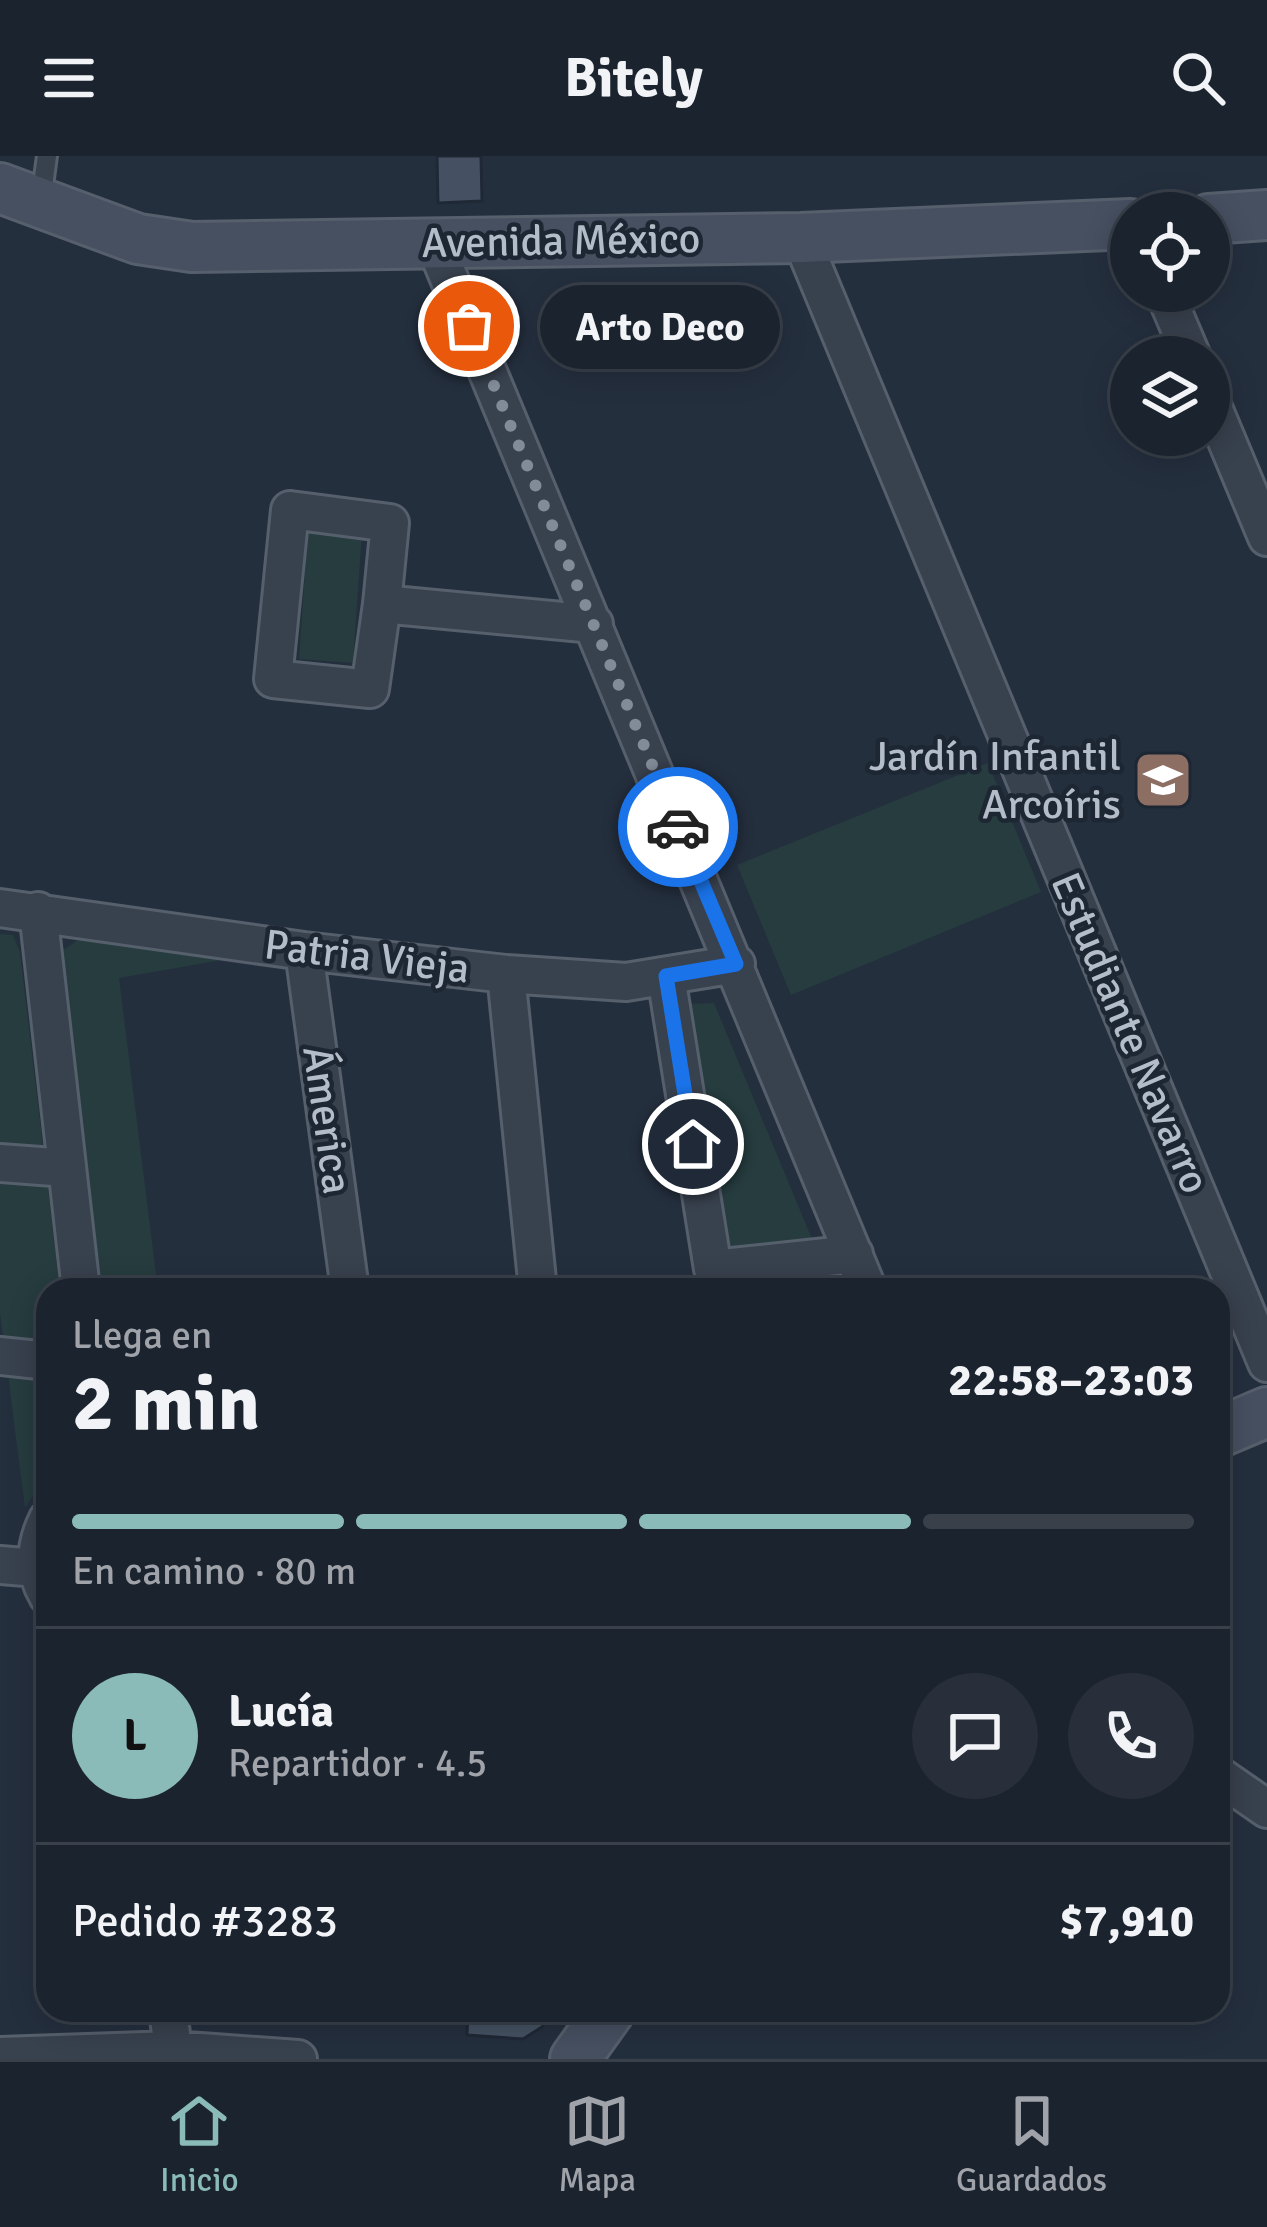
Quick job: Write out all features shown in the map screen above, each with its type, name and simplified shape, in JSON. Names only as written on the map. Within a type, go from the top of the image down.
[{"type":"street","name":"Avenida México","points":[[20,196],[111,230],[166,244],[219,247],[801,238],[1110,225]]},
{"type":"street","points":[[1230,218],[1267,215]]},
{"type":"street","name":"Estudiante Navarro","points":[[801,238],[1267,1363]]},
{"type":"street","points":[[434,242],[863,1278]]},
{"type":"street","points":[[1230,448],[1267,537]]},
{"type":"street","points":[[290,510],[391,523],[382,604],[370,689],[273,679],[290,510]]},
{"type":"street","points":[[382,604],[594,624]]},
{"type":"street","name":"Patria Vieja","points":[[0,908],[506,974],[626,982],[736,964]]},
{"type":"street","points":[[38,911],[80,1278]]},
{"type":"street","name":"Ámerica","points":[[304,951],[348,1278]]},
{"type":"street","points":[[506,974],[537,1278]]},
{"type":"street","points":[[666,976],[713,1269],[854,1255]]},
{"type":"street","points":[[0,1163],[68,1168]]},
{"type":"street","points":[[0,1356],[36,1360]]},
{"type":"street","points":[[1230,1428],[1267,1412]]},
{"type":"street","points":[[0,1565],[36,1579]]},
{"type":"street","points":[[1230,1783],[1267,1809]]},
{"type":"street","points":[[169,2022],[173,2054]]},
{"type":"street","points":[[574,2059],[601,2022]]},
{"type":"street","points":[[0,2056],[173,2054],[298,2059]]},
{"type":"lane","points":[[20,196],[47,156]]},
{"type":"green space","points":[[308,528],[362,532],[353,663],[299,659]]},
{"type":"green space","points":[[988,763],[1041,892],[791,995],[737,865]]},
{"type":"green space","points":[[0,934],[13,935],[20,952],[59,1278],[36,1278],[36,1491],[25,1508],[0,1313]]},
{"type":"green space","points":[[82,937],[239,957],[119,978],[156,1278],[97,1278],[58,954]]},
{"type":"green space","points":[[714,1003],[817,1251],[723,1259],[683,1004]]},
{"type":"building","points":[[437,156],[481,156],[482,201],[438,203]]},
{"type":"building","points":[[468,2022],[545,2022],[523,2039],[467,2035]]},
{"type":"way so far","points":[[469,326],[678,827]]},
{"type":"place","name":"Arto Deco","points":[[469,326]]},
{"type":"place","name":"Jardín Infantil Arcoíris","points":[[1163,780]]},
{"type":"route","points":[[678,827],[736,964],[666,976],[693,1144]]}]
